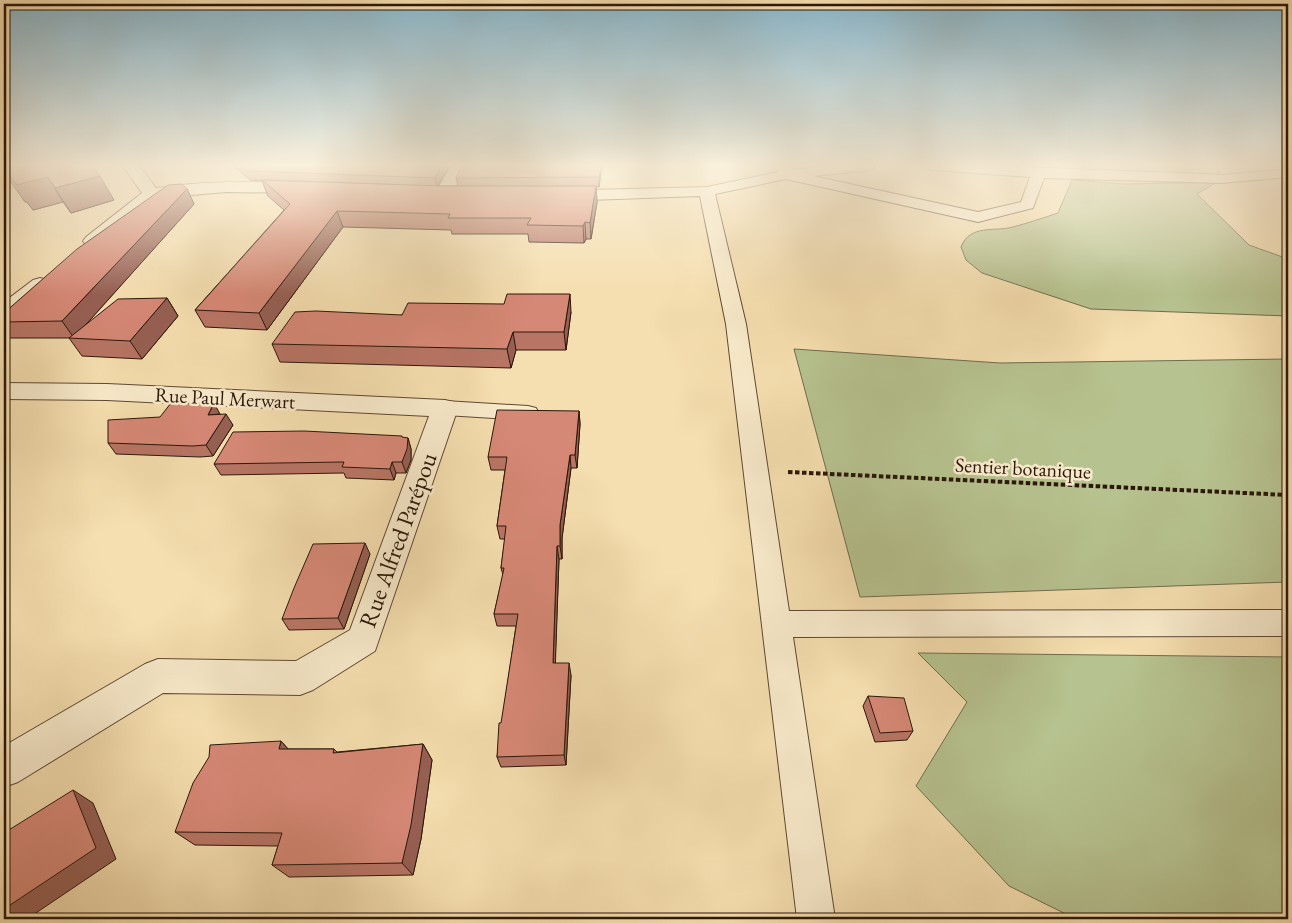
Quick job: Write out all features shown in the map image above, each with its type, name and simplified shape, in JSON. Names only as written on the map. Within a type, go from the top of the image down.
[{"type":"street","points":[[81,251],[132,209]]},
{"type":"street","points":[[4,313],[52,274]]},
{"type":"street","name":"Rue Paul Merwart","points":[[4,391],[107,392],[445,408]]},
{"type":"street","name":"Rue Alfred Parépou","points":[[4,768],[158,676],[300,678],[363,640],[445,408]]},
{"type":"lane","points":[[710,209],[736,324],[816,919]]},
{"type":"lane","points":[[945,209],[978,217],[1011,209]]},
{"type":"lane","points":[[445,408],[545,413]]},
{"type":"lane","points":[[777,624],[1288,623]]},
{"type":"path","name":"Sentier botanique","points":[[755,470],[1288,495]]},
{"type":"green space","points":[[1060,209],[1212,209],[1249,245],[1288,259],[1288,316],[1091,309],[982,273],[966,260],[961,247],[970,235],[983,230],[1013,227],[1058,213]]},
{"type":"green space","points":[[794,349],[1000,363],[1288,359],[1288,582],[860,597]]},
{"type":"green space","points":[[918,653],[1288,657],[1288,919],[1076,919],[1009,886],[916,786],[967,702]]},
{"type":"building","points":[[134,209],[168,209],[62,321],[4,322],[4,313],[77,249]]},
{"type":"building","points":[[285,209],[592,209],[590,223],[585,222],[583,226],[527,225],[531,218],[448,218],[450,214],[337,211],[259,313],[195,310]]},
{"type":"building","points":[[507,294],[570,294],[564,332],[513,332],[507,349],[272,344],[295,312],[316,311],[402,315],[408,303],[504,304]]},
{"type":"building","points":[[167,298],[130,341],[69,338],[118,299]]},
{"type":"building","points":[[171,403],[214,403],[208,415],[226,414],[206,445],[108,443],[108,420],[160,417]]},
{"type":"building","points":[[497,410],[579,411],[575,455],[570,455],[560,525],[560,546],[557,546],[553,663],[569,663],[564,755],[497,757],[499,723],[501,723],[518,614],[494,614],[504,568],[501,568],[506,526],[497,526],[507,457],[488,457]]},
{"type":"building","points":[[304,431],[402,436],[408,438],[407,449],[402,462],[392,462],[390,469],[342,467],[344,462],[214,464],[233,432]]},
{"type":"building","points":[[365,543],[338,618],[282,619],[313,544]]},
{"type":"building","points":[[868,696],[904,698],[913,731],[880,733]]},
{"type":"building","points":[[281,741],[279,749],[334,749],[333,753],[423,744],[411,825],[402,863],[272,865],[282,833],[175,832],[193,783],[209,757],[210,745]]},
{"type":"building","points":[[73,790],[96,848],[4,909],[4,833]]}]
